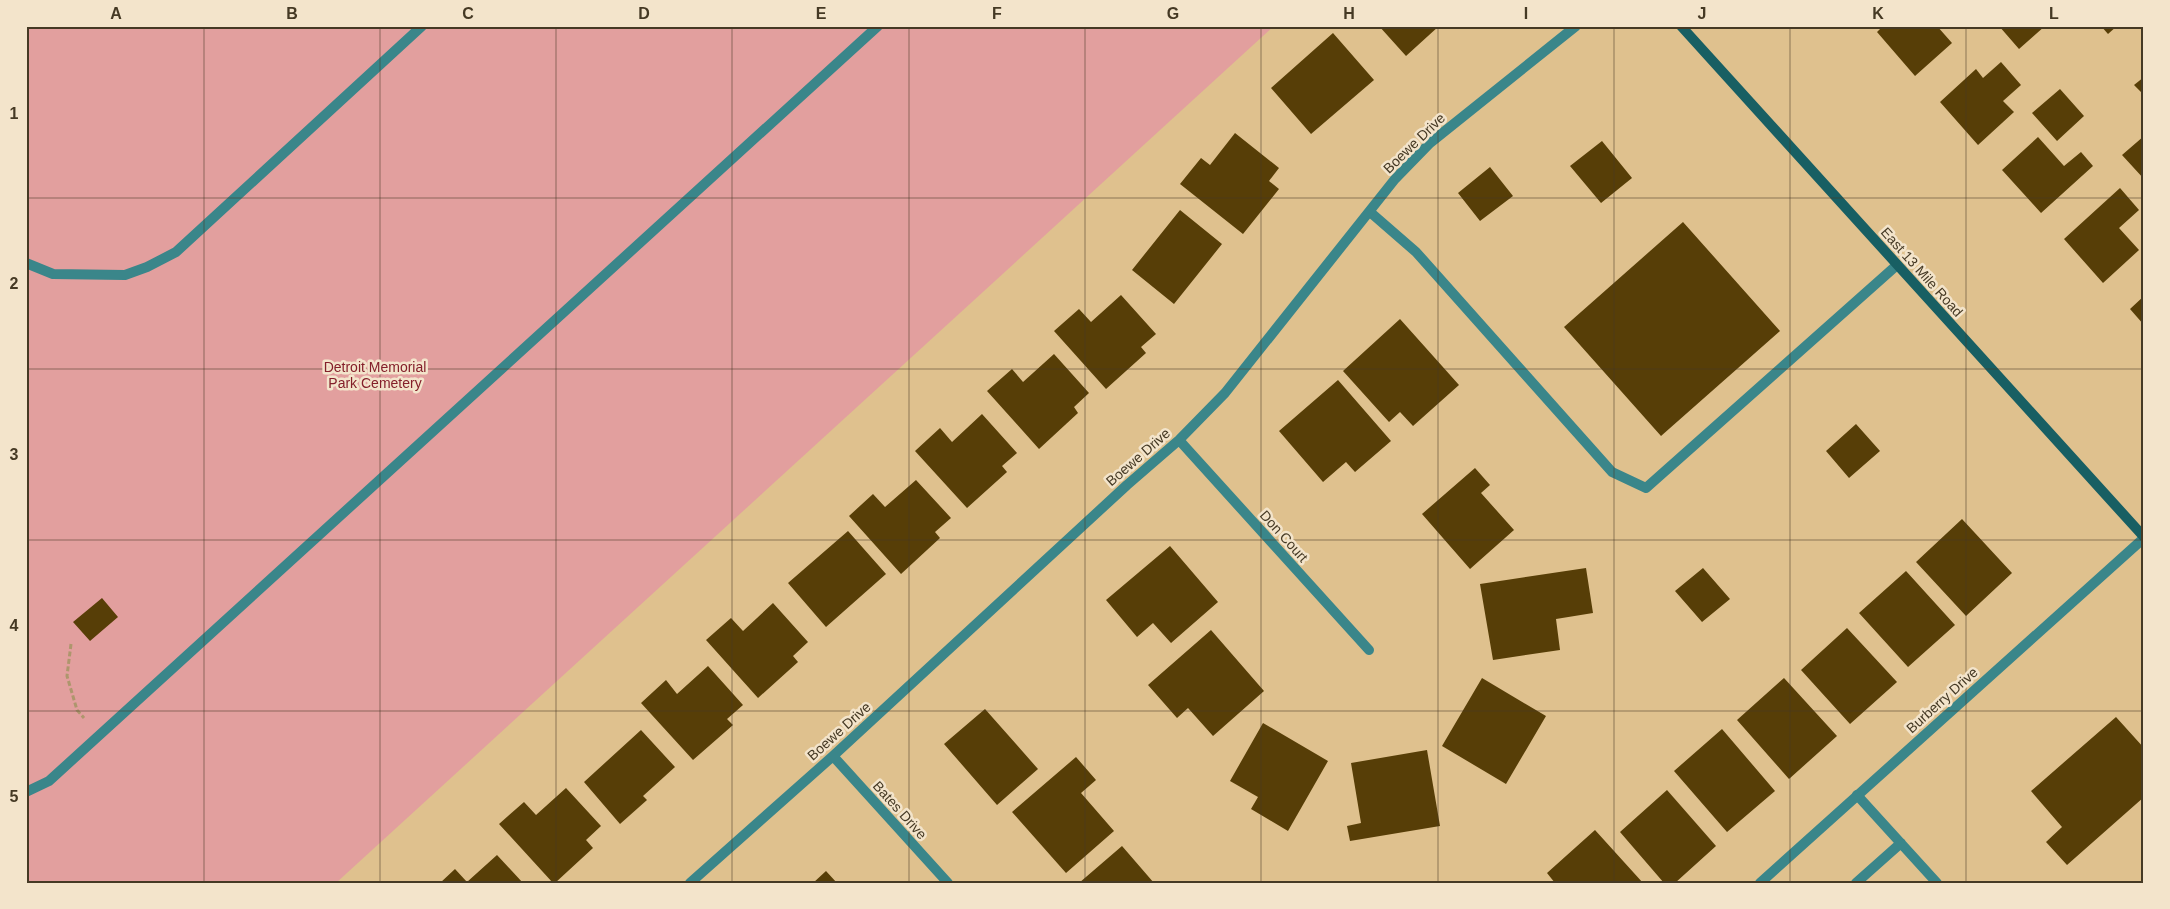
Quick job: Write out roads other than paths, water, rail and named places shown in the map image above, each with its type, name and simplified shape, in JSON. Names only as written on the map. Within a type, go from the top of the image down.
[{"type":"main road","name":"East 13 Mile Road","points":[[1681,26],[2144,537]]},
{"type":"street","points":[[26,264],[53,274],[125,275],[147,267],[176,252],[422,26]]},
{"type":"street","points":[[26,792],[49,781],[878,26]]},
{"type":"street","name":"Boewe Drive","points":[[690,883],[833,756],[1178,440],[1225,393],[1395,179],[1430,143],[1576,26]]},
{"type":"street","points":[[1370,212],[1416,252],[1612,472],[1646,488],[1897,265]]},
{"type":"street","name":"Don Court","points":[[1178,440],[1369,650]]},
{"type":"street","name":"Burberry Drive","points":[[1760,883],[2144,537]]},
{"type":"street","name":"Bates Drive","points":[[833,756],[948,883]]},
{"type":"street","points":[[1858,795],[1936,883]]},
{"type":"street","points":[[1856,883],[1901,843]]},
{"type":"park label","name":"Detroit Memorial Park Cemetery","points":[[375,376]]}]
